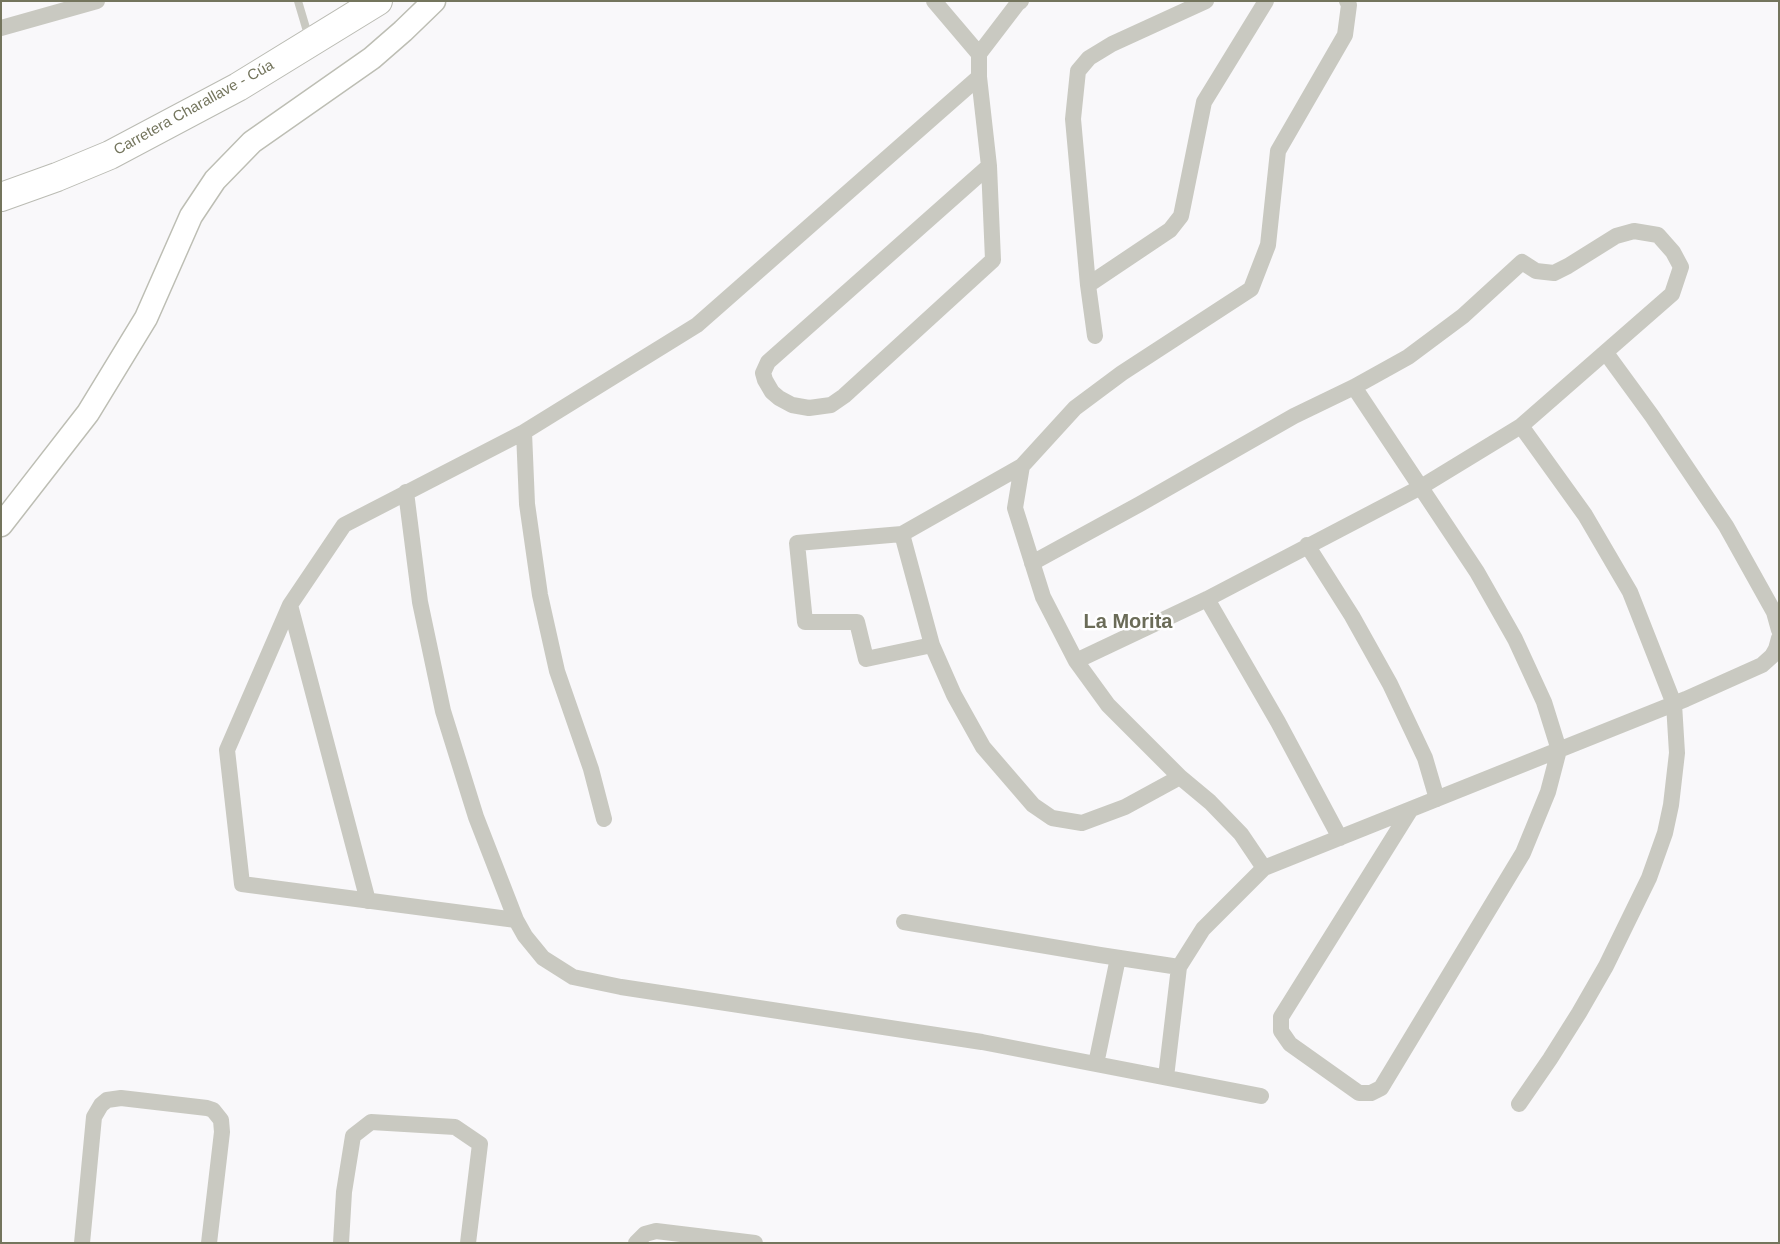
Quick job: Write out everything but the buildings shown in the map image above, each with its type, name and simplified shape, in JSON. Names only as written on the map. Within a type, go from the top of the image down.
[{"type":"highway","name":"Carretera Charallave - Cúa","points":[[1,197],[58,177],[110,155],[238,87],[378,1]]},
{"type":"street","points":[[1,28],[97,1]]},
{"type":"street","points":[[5,514],[37,481],[88,413],[141,326],[191,216],[215,180],[252,142],[372,58],[434,1]]},
{"type":"street","points":[[934,1],[979,54]]},
{"type":"street","points":[[989,166],[768,362],[763,373],[772,392],[792,405],[809,408],[831,405],[844,396],[993,260],[989,166],[979,77],[979,54],[1021,1]]},
{"type":"street","points":[[1095,336],[1088,285],[1073,119],[1078,71],[1088,58],[1112,44],[1206,1]]},
{"type":"street","points":[[1088,285],[1170,230],[1181,216],[1204,102],[1266,1]]},
{"type":"street","points":[[932,645],[866,659],[856,622],[805,622],[798,543],[902,534],[1022,466],[1074,408],[1122,373],[1251,289],[1268,245],[1278,151],[1346,35],[1349,5],[1347,1]]},
{"type":"street","points":[[516,920],[242,884],[227,750],[290,606],[344,525],[524,432],[697,325],[979,77]]},
{"type":"street","points":[[1032,563],[1294,416],[1354,387],[1408,357],[1455,322],[1522,262],[1536,271],[1554,273],[1616,236],[1634,231],[1658,234],[1673,252],[1681,267],[1672,294],[1521,426],[1421,487],[1207,599],[1076,661]]},
{"type":"street","points":[[1606,353],[1652,416],[1726,526],[1774,612],[1779,630]]},
{"type":"street","points":[[1354,387],[1478,572],[1515,639],[1544,702],[1559,750],[1548,792],[1523,852],[1381,1088],[1371,1093],[1359,1093],[1290,1044],[1281,1031],[1281,1017],[1412,809]]},
{"type":"street","points":[[1519,1104],[1560,1044],[1602,974],[1656,860],[1671,805],[1677,753],[1674,704],[1630,592],[1585,515],[1521,426]]},
{"type":"street","points":[[524,432],[527,504],[540,595],[557,671],[591,769],[604,819]]},
{"type":"street","points":[[1022,466],[1015,508],[1044,597],[1076,661],[1108,705],[1180,777],[1210,802],[1241,834],[1264,868]]},
{"type":"street","points":[[406,492],[420,602],[444,711],[476,817],[516,920],[525,936],[543,958],[573,977],[620,987],[982,1042],[1261,1096]]},
{"type":"street","points":[[902,534],[932,645],[954,695],[983,747],[1033,805],[1052,818],[1082,823],[1125,806],[1180,777]]},
{"type":"street","points":[[1308,545],[1352,616],[1390,684],[1425,758],[1437,799]]},
{"type":"street","points":[[1207,599],[1278,722],[1340,838]]},
{"type":"street","points":[[290,606],[368,901]]},
{"type":"street","points":[[1166,1078],[1179,966],[1203,929],[1264,868],[1674,704],[1762,665],[1772,656],[1779,638]]},
{"type":"street","points":[[904,922],[1118,958],[1179,966]]},
{"type":"street","points":[[1096,1064],[1118,958]]},
{"type":"street","points":[[82,1243],[94,1117],[101,1105],[107,1100],[121,1098],[207,1108],[213,1110],[221,1120],[222,1132],[210,1243]]},
{"type":"street","points":[[340,1243],[344,1192],[353,1136],[371,1122],[454,1128],[480,1144],[468,1243]]},
{"type":"street","points":[[636,1243],[645,1234],[656,1231],[755,1243]]},
{"type":"lane","points":[[298,1],[310,43]]},
{"type":"district","name":"La Morita","points":[[1128,622]]}]
